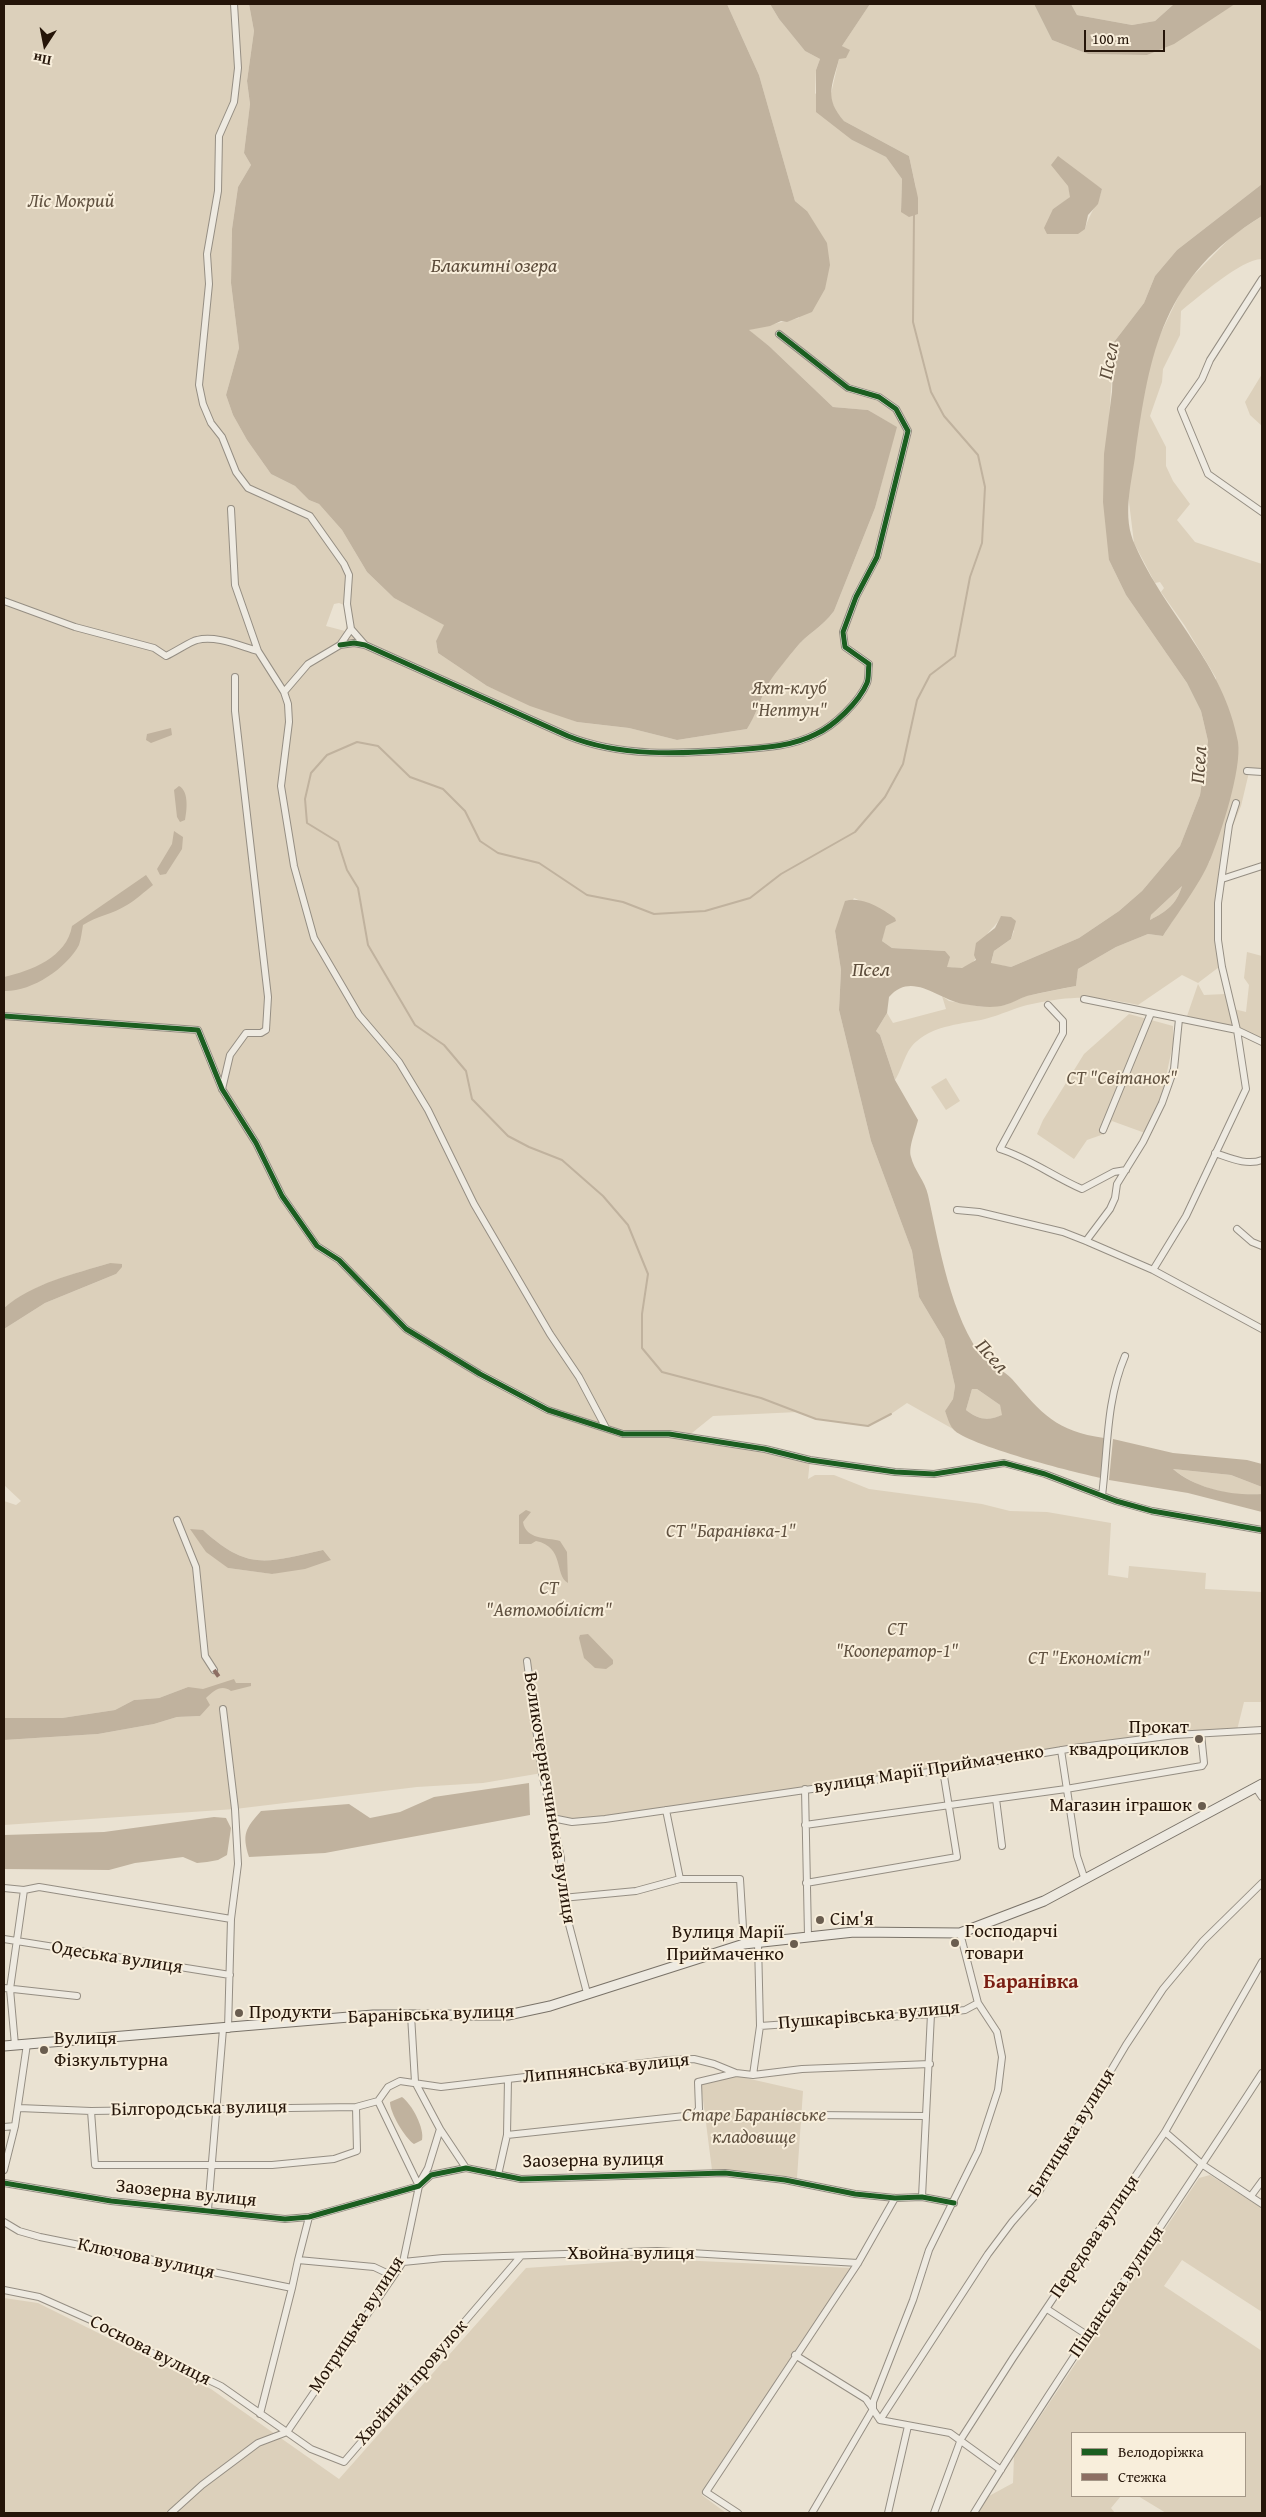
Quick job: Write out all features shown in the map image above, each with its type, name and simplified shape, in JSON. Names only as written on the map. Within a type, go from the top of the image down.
[{"type":"main road","name":"Баранівська вулиця","points":[[4,2046],[373,2016],[508,2015],[550,2006],[744,1944],[808,1936],[886,1931],[960,1933],[1044,1901],[1259,1786]]},
{"type":"street","points":[[234,4],[238,68],[234,102],[219,136],[218,191],[207,254],[209,284],[199,385],[203,404],[211,423],[222,437],[236,472],[248,488],[310,516],[344,564],[349,575],[347,604],[351,630],[364,645]]},
{"type":"street","points":[[1262,279],[1210,360],[1202,379],[1181,409],[1208,474],[1262,512]]},
{"type":"street","points":[[340,644],[354,643],[364,645],[568,736],[589,744],[604,747],[671,754],[764,748],[790,744],[816,734],[835,723],[867,683],[869,664],[846,647],[842,632],[856,597],[877,556],[908,431],[896,409],[879,397],[848,388],[779,334]]},
{"type":"street","points":[[231,509],[235,585],[258,651],[284,692],[288,704],[289,722],[281,786],[294,866],[314,938],[359,1015],[399,1062],[428,1110],[474,1204],[550,1334],[579,1378],[606,1428]]},
{"type":"street","points":[[4,601],[75,627],[154,648],[166,656],[196,640],[221,640],[258,651]]},
{"type":"street","points":[[284,692],[308,664],[340,644],[351,630]]},
{"type":"street","points":[[222,1089],[230,1055],[246,1033],[262,1033],[266,1030],[268,997],[235,711],[235,677]]},
{"type":"street","points":[[1247,771],[1262,772]]},
{"type":"street","points":[[1153,1270],[1186,1216],[1246,1089],[1237,1030],[1222,968],[1218,940],[1218,903],[1229,825],[1236,803]]},
{"type":"street","points":[[1222,879],[1262,866]]},
{"type":"street","points":[[1084,999],[1237,1030],[1262,1042]]},
{"type":"street","points":[[1048,1005],[1063,1021],[1064,1033],[1000,1149],[1018,1156],[1044,1172],[1082,1190],[1114,1172],[1126,1170]]},
{"type":"street","points":[[1104,1130],[1151,1013]]},
{"type":"street","points":[[4,1016],[198,1030],[222,1089],[256,1143],[282,1196],[317,1246],[339,1260],[406,1330],[480,1374],[548,1410],[624,1434],[669,1434],[765,1450],[810,1460],[895,1472],[934,1474],[1004,1463],[1045,1474],[1102,1496],[1152,1511],[1262,1530]]},
{"type":"street","points":[[1086,1241],[1110,1209],[1115,1198],[1117,1184],[1143,1142],[1162,1103],[1174,1069],[1179,1019]]},
{"type":"street","points":[[1215,1153],[1237,1161],[1255,1163],[1262,1160]]},
{"type":"street","points":[[957,1210],[979,1212],[1063,1232],[1153,1270],[1262,1329]]},
{"type":"street","points":[[1237,1229],[1252,1242],[1262,1246]]},
{"type":"street","points":[[1102,1496],[1108,1418],[1116,1376],[1125,1356]]},
{"type":"street","points":[[177,1520],[196,1567],[205,1656],[214,1670]]},
{"type":"street","name":"Великочернеччинська вулиця","points":[[527,1661],[542,1773],[562,1858],[562,1898],[587,1993]]},
{"type":"street","points":[[208,2210],[215,2108],[226,2029],[230,1975],[231,1919],[238,1864],[235,1810],[223,1709]]},
{"type":"street","name":"вулиця Марії Приймаченко","points":[[552,1818],[572,1822],[605,1819],[943,1770],[1061,1750],[1201,1734],[1262,1730]]},
{"type":"street","points":[[805,1825],[1066,1789],[1202,1766],[1204,1763],[1201,1734]]},
{"type":"street","points":[[1061,1750],[1077,1856],[1085,1880]]},
{"type":"street","points":[[806,1883],[957,1857],[943,1770]]},
{"type":"street","points":[[1259,1786],[1262,1797]]},
{"type":"street","name":"вулиця Марії Приймаченко","points":[[805,1789],[808,1936]]},
{"type":"street","points":[[996,1799],[1002,1846]]},
{"type":"street","points":[[666,1810],[680,1879]]},
{"type":"street","points":[[562,1898],[636,1891],[680,1879],[740,1879],[744,1944]]},
{"type":"street","name":"Битицька вулиця","points":[[880,2420],[988,2254],[1012,2222],[1040,2190],[1126,2045],[1163,1989],[1203,1941],[1262,1883]]},
{"type":"street","points":[[4,1888],[24,1890],[39,1887],[231,1919]]},
{"type":"street","points":[[15,2045],[7,1988],[17,1942],[24,1890]]},
{"type":"street","points":[[812,2513],[874,2410],[873,2402],[929,2250],[954,2203],[978,2151],[998,2090],[1002,2057],[997,2032],[978,2003],[960,1933]]},
{"type":"street","name":"Одеська вулиця","points":[[4,1939],[230,1975]]},
{"type":"street","points":[[753,2075],[760,2026],[758,1942]]},
{"type":"street","name":"Передова вулиця","points":[[934,2513],[961,2439],[1166,2132],[1262,1962]]},
{"type":"street","points":[[7,1988],[77,1996]]},
{"type":"street","name":"Пушкарівська вулиця","points":[[760,2026],[931,2014],[965,2010],[978,2003]]},
{"type":"street","points":[[922,2197],[931,2014]]},
{"type":"street","points":[[411,2015],[415,2082],[440,2129],[466,2168]]},
{"type":"street","points":[[4,2170],[19,2108],[27,2044]]},
{"type":"street","name":"Липнянська вулиця","points":[[378,2101],[388,2087],[400,2081],[441,2087],[668,2060],[694,2060],[714,2064],[736,2073],[753,2075],[802,2069],[930,2064]]},
{"type":"street","points":[[507,2135],[694,2115],[699,2109],[698,2082],[736,2073]]},
{"type":"street","name":"Піщанська вулиця","points":[[974,2513],[1087,2335],[1203,2165],[1262,2073]]},
{"type":"street","points":[[498,2175],[507,2135],[508,2079]]},
{"type":"street","points":[[378,2101],[419,2186]]},
{"type":"street","name":"Білгородська вулиця","points":[[19,2108],[91,2111],[356,2107],[378,2101]]},
{"type":"street","points":[[91,2111],[95,2165],[211,2166],[334,2159],[357,2152],[356,2107]]},
{"type":"street","points":[[812,2115],[925,2116]]},
{"type":"street","points":[[4,2127],[15,2126]]},
{"type":"street","name":"Могрицька вулиця","points":[[287,2432],[403,2262],[419,2186],[428,2168],[440,2129]]},
{"type":"street","points":[[1166,2132],[1203,2165],[1262,2204]]},
{"type":"street","name":"Заозерна вулиця","points":[[4,2183],[111,2202],[285,2219],[309,2217],[419,2186],[431,2176],[466,2168],[521,2179],[725,2173],[785,2180],[855,2194],[895,2198],[922,2197],[954,2203]]},
{"type":"street","points":[[1251,2196],[1262,2181]]},
{"type":"street","points":[[738,2513],[706,2492],[795,2355],[858,2263],[895,2198]]},
{"type":"street","points":[[260,2414],[309,2217]]},
{"type":"street","name":"Ключова вулиця","points":[[4,2222],[19,2231],[40,2237],[292,2288]]},
{"type":"street","name":"Хвойна вулиця","points":[[403,2262],[657,2251],[858,2263]]},
{"type":"street","name":"Хвойний провулок","points":[[287,2432],[311,2449],[344,2462],[521,2256]]},
{"type":"street","points":[[298,2260],[374,2267],[393,2276]]},
{"type":"street","name":"Соснова вулиця","points":[[4,2290],[39,2297],[93,2321],[150,2352],[221,2386],[287,2432]]},
{"type":"street","points":[[1047,2309],[1087,2335]]},
{"type":"street","points":[[795,2355],[866,2399],[880,2420],[950,2433],[961,2439],[1001,2470]]},
{"type":"street","points":[[888,2513],[908,2426]]},
{"type":"street","points":[[171,2513],[202,2485],[258,2443],[287,2432]]},
{"type":"green space","points":[[4,4],[249,4],[254,31],[247,81],[250,104],[244,153],[251,165],[238,187],[232,229],[231,283],[239,348],[226,395],[233,415],[247,440],[271,474],[295,486],[309,500],[319,504],[342,530],[367,572],[394,598],[445,625],[436,641],[438,653],[487,686],[577,722],[629,728],[677,740],[747,729],[767,686],[778,669],[800,643],[825,622],[834,611],[875,508],[896,427],[868,410],[833,407],[769,346],[748,330],[799,318],[807,211],[795,201],[759,75],[727,4],[770,4],[779,19],[805,51],[820,59],[816,70],[815,93],[852,140],[886,157],[902,179],[901,211],[916,188],[909,156],[844,121],[836,112],[830,98],[839,59],[849,51],[842,46],[870,4],[1034,4],[1052,40],[1088,54],[1147,55],[1235,4],[1262,4],[1262,184],[1177,250],[1155,276],[1144,303],[1114,342],[1109,420],[1109,560],[1126,595],[1187,683],[1201,711],[1208,741],[1200,795],[1180,846],[1142,891],[1119,911],[1079,938],[1011,967],[991,964],[994,951],[1011,939],[1014,931],[1001,917],[988,933],[974,961],[970,965],[957,968],[947,967],[945,951],[892,948],[882,941],[885,926],[890,922],[888,913],[854,898],[835,931],[841,970],[839,1010],[871,1141],[912,1251],[919,1297],[944,1339],[955,1386],[953,1399],[945,1411],[953,1429],[907,1403],[868,1426],[816,1419],[798,1412],[713,1416],[687,1437],[810,1460],[808,1479],[815,1475],[834,1475],[869,1489],[982,1504],[1010,1511],[1047,1512],[1111,1523],[1108,1575],[1128,1578],[1129,1566],[1206,1573],[1205,1589],[1262,1592],[1262,1702],[1244,1702],[1237,1730],[1175,1735],[572,1822],[552,1818],[542,1773],[483,1783],[417,1787],[235,1809],[4,1825],[4,1740],[98,1734],[154,1724],[177,1717],[200,1716],[206,1698],[189,1706],[178,1704],[192,1694],[188,1687],[159,1698],[134,1700],[115,1710],[62,1718],[4,1718],[4,1501],[16,1505],[21,1501],[4,1485],[4,1329],[45,1303],[116,1274],[110,1263],[82,1271],[28,1292],[4,1308]],"holes":[[[1083,176],[1102,189],[1085,229],[1053,209],[1071,197],[1068,186]],[[334,604],[344,605],[347,625],[345,631],[326,626]],[[203,1530],[233,1553],[246,1558],[273,1560],[323,1550],[273,1574],[228,1568]]]},
{"type":"green space","points":[[1071,4],[1174,4],[1155,21],[1132,25],[1077,15]]},
{"type":"green space","points":[[1262,216],[1262,259],[1254,260],[1232,272],[1181,311],[1180,335],[1163,369],[1162,382],[1150,416],[1166,447],[1166,466],[1173,481],[1190,504],[1177,520],[1195,542],[1262,564],[1262,769],[1250,768],[1241,806],[1232,828],[1220,895],[1223,964],[1198,983],[1182,975],[1138,1005],[1098,998],[1061,999],[1026,1005],[985,1019],[941,1028],[924,1036],[913,1045],[895,1080],[880,1035],[876,1031],[887,1013],[893,1023],[946,1009],[942,996],[949,1001],[983,1007],[1005,1005],[1026,996],[1076,986],[1078,969],[1116,947],[1148,934],[1163,936],[1210,861],[1216,678],[1185,626],[1161,592],[1164,588],[1160,582],[1155,583],[1134,543],[1128,494],[1145,384],[1157,341],[1184,285],[1233,235]]},
{"type":"green space","points":[[1262,374],[1262,426],[1250,415],[1245,402]]},
{"type":"green space","points":[[1182,886],[1174,903],[1150,920],[1151,915]]},
{"type":"green space","points":[[1247,952],[1262,956],[1262,1043],[1259,1038],[1186,1019],[1198,984],[1204,995],[1225,994],[1230,1008],[1246,1012],[1249,985],[1244,978]]},
{"type":"green space","name":"СТ \"Світанок\"","points":[[1129,1014],[1173,1026],[1173,1044],[1161,1100],[1145,1133],[1112,1121],[1104,1134],[1087,1140],[1074,1159],[1037,1134],[1043,1120],[1084,1054]]},
{"type":"green space","points":[[946,1078],[960,1101],[946,1110],[931,1087]]},
{"type":"green space","points":[[972,1389],[977,1389],[1000,1405],[1003,1415],[993,1418],[979,1418],[966,1410]]},
{"type":"green space","points":[[1173,1469],[1231,1475],[1262,1487],[1262,1494],[1227,1493],[1215,1490],[1193,1482]]},
{"type":"green space","name":"Старе Баранівське кладовище","points":[[737,2076],[803,2091],[797,2178],[712,2170],[701,2084]]},
{"type":"green space","points":[[1210,2175],[1262,2208],[1262,2312],[1182,2260],[1164,2286],[1262,2351],[1262,2513],[1166,2513],[1140,2497],[1246,2497],[1246,2432],[1071,2432],[1071,2497],[1120,2497],[1111,2508],[1115,2513],[978,2513],[989,2496],[1013,2483],[1014,2456],[1199,2178]]},
{"type":"green space","points":[[656,2259],[852,2268],[795,2351],[702,2495],[726,2513],[4,2513],[4,2298],[38,2303],[211,2389],[339,2479],[526,2268]]},
{"type":"water","name":"Блакитні озера","points":[[249,4],[727,4],[759,75],[795,201],[807,211],[827,243],[830,265],[825,289],[812,312],[787,322],[781,321],[770,326],[749,330],[769,346],[833,407],[868,410],[897,427],[875,508],[834,611],[825,622],[800,643],[774,676],[767,686],[747,729],[677,740],[629,728],[577,722],[530,706],[487,686],[438,653],[436,641],[444,625],[394,598],[367,572],[342,530],[319,504],[309,500],[295,486],[271,474],[247,440],[233,415],[226,395],[239,348],[231,283],[232,229],[238,187],[251,165],[244,153],[250,104],[247,81],[254,31]]},
{"type":"water","points":[[770,4],[870,4],[842,46],[850,50],[846,58],[839,59],[832,84],[832,98],[838,113],[844,121],[909,156],[918,198],[918,214],[909,217],[901,212],[902,179],[886,157],[852,140],[816,112],[816,70],[820,59],[805,51],[779,19]]},
{"type":"water","points":[[1034,4],[1071,4],[1077,15],[1132,25],[1155,21],[1174,4],[1235,4],[1174,44],[1147,55],[1088,54],[1052,40]]},
{"type":"water","points":[[1058,156],[1102,189],[1098,204],[1088,215],[1085,229],[1078,234],[1047,234],[1044,228],[1053,209],[1070,197],[1068,186],[1051,165]]},
{"type":"water","name":"Псел","points":[[1262,184],[1262,216],[1229,239],[1202,264],[1182,291],[1167,319],[1147,382],[1128,512],[1131,534],[1147,570],[1207,664],[1231,714],[1238,742],[1237,768],[1225,818],[1215,849],[1200,879],[1163,936],[1148,934],[1116,947],[1078,969],[1076,986],[1027,996],[1005,1005],[989,1007],[963,1004],[916,986],[907,986],[889,997],[887,1013],[876,1031],[880,1035],[895,1080],[918,1120],[910,1153],[914,1166],[927,1190],[942,1258],[963,1323],[984,1359],[1009,1376],[1032,1402],[1051,1419],[1074,1431],[1104,1438],[1101,1478],[1047,1465],[978,1443],[962,1435],[950,1425],[945,1411],[953,1399],[955,1386],[944,1339],[919,1297],[912,1251],[871,1141],[839,1010],[841,970],[835,931],[845,901],[858,900],[865,902],[878,907],[895,918],[896,921],[886,926],[882,941],[892,948],[945,951],[950,957],[947,967],[962,968],[976,960],[974,955],[976,943],[995,928],[1001,916],[1011,917],[1016,921],[1011,939],[994,951],[991,963],[1011,967],[1079,938],[1119,911],[1142,891],[1180,846],[1200,795],[1208,741],[1201,711],[1187,683],[1126,595],[1109,560],[1103,502],[1104,454],[1112,392],[1114,342],[1144,303],[1155,276],[1177,250]],"holes":[[[1182,886],[1174,903],[1150,920],[1151,915]],[[972,1389],[977,1389],[1000,1405],[1002,1415],[984,1418],[975,1416],[966,1410]]]},
{"type":"water","points":[[171,728],[172,735],[151,743],[146,740],[147,734]]},
{"type":"water","points":[[179,786],[186,796],[185,820],[180,822],[177,817],[174,790]]},
{"type":"water","points":[[174,831],[183,837],[182,849],[166,874],[160,875],[157,869],[172,844]]},
{"type":"water","points":[[146,875],[153,885],[134,901],[122,908],[83,925],[79,945],[57,970],[25,988],[4,991],[4,977],[25,971],[46,961],[63,946],[69,937],[72,926]]},
{"type":"water","points":[[110,1263],[122,1264],[122,1267],[116,1274],[45,1303],[4,1329],[4,1308],[15,1299],[54,1280]]},
{"type":"water","points":[[1113,1439],[1173,1453],[1247,1460],[1262,1464],[1262,1487],[1231,1475],[1173,1469],[1193,1482],[1215,1490],[1239,1494],[1262,1494],[1262,1512],[1188,1493],[1109,1480]]},
{"type":"water","points":[[526,1510],[531,1512],[523,1522],[528,1532],[537,1537],[560,1541],[567,1552],[568,1583],[561,1574],[555,1555],[545,1544],[536,1541],[531,1544],[519,1544],[519,1515]]},
{"type":"water","points":[[190,1529],[203,1530],[233,1553],[246,1558],[273,1560],[323,1550],[331,1560],[305,1569],[272,1574],[228,1568],[206,1552]]},
{"type":"water","points":[[588,1634],[613,1660],[613,1664],[606,1669],[595,1668],[584,1658],[579,1638],[580,1635]]},
{"type":"water","points":[[234,1679],[236,1683],[251,1683],[251,1686],[231,1691],[221,1688],[215,1691],[206,1698],[210,1705],[200,1716],[177,1717],[154,1724],[98,1734],[4,1740],[4,1718],[62,1718],[115,1710],[134,1700],[159,1698],[188,1687],[203,1689]]},
{"type":"water","points":[[529,1783],[530,1815],[325,1853],[249,1857],[247,1849],[246,1832],[261,1811],[349,1804],[370,1818],[400,1812],[434,1797]]},
{"type":"water","points":[[214,1817],[226,1818],[231,1828],[227,1855],[218,1860],[197,1863],[183,1857],[135,1863],[109,1870],[4,1869],[4,1835],[104,1832]]},
{"type":"water","points":[[402,2097],[414,2111],[422,2130],[422,2140],[414,2144],[406,2136],[392,2112],[390,2102]]},
{"type":"waterway","points":[[891,1414],[868,1426],[816,1419],[761,1398],[662,1372],[642,1348],[642,1314],[648,1274],[628,1225],[603,1196],[562,1160],[529,1147],[508,1136],[472,1099],[466,1071],[444,1045],[415,1025],[368,945],[358,888],[347,870],[338,842],[307,823],[305,799],[311,773],[327,755],[357,742],[378,746],[410,777],[443,789],[465,811],[480,841],[498,853],[539,863],[587,895],[623,902],[654,914],[705,911],[750,898],[781,874],[855,832],[885,797],[903,764],[917,700],[930,675],[955,656],[970,577],[982,543],[985,487],[978,455],[944,416],[931,392],[913,322],[914,214]]},
{"type":"marked path","points":[[214,1670],[219,1677]]},
{"type":"cycle path","points":[[340,645],[354,643],[365,645],[568,736],[608,748],[671,753],[766,747],[797,742],[823,730],[845,713],[858,698],[868,681],[869,664],[845,647],[843,632],[856,597],[877,557],[908,431],[896,409],[879,397],[848,388],[779,334]]},
{"type":"cycle path","points":[[4,1016],[198,1030],[222,1089],[256,1143],[282,1196],[317,1246],[339,1260],[406,1329],[480,1374],[548,1410],[623,1434],[669,1434],[765,1449],[810,1460],[895,1472],[934,1474],[1004,1463],[1045,1474],[1116,1501],[1152,1511],[1262,1530]]},
{"type":"cycle path","points":[[4,2183],[111,2201],[285,2219],[309,2217],[419,2186],[431,2175],[466,2168],[521,2179],[725,2173],[785,2180],[855,2194],[895,2198],[922,2197],[954,2203]]},
{"type":"place","name":"Прокат квадроциклов","points":[[1199,1739]]},
{"type":"place","name":"Магазин іграшок","points":[[1202,1806]]},
{"type":"place","name":"Сім'я","points":[[820,1920]]},
{"type":"place","name":"Господарчі товари","points":[[955,1943]]},
{"type":"place","name":"Вулиця Марії Приймаченко","points":[[794,1944]]},
{"type":"place","name":"Продукти","points":[[239,2013]]},
{"type":"place","name":"Вулиця Фізкультурна","points":[[44,2050]]},
{"type":"district","name":"Баранівка","points":[[1031,1983]]},
{"type":"park label","name":"Ліс Мокрий","points":[[71,202]]},
{"type":"park label","name":"Яхт-клуб \"Нептун\"","points":[[789,700]]},
{"type":"park label","name":"СТ \"Баранівка-1\"","points":[[731,1532]]},
{"type":"park label","name":"СТ \"Автомобіліст\"","points":[[549,1600]]},
{"type":"park label","name":"СТ \"Кооператор-1\"","points":[[897,1641]]},
{"type":"park label","name":"СТ \"Економіст\"","points":[[1089,1659]]}]
